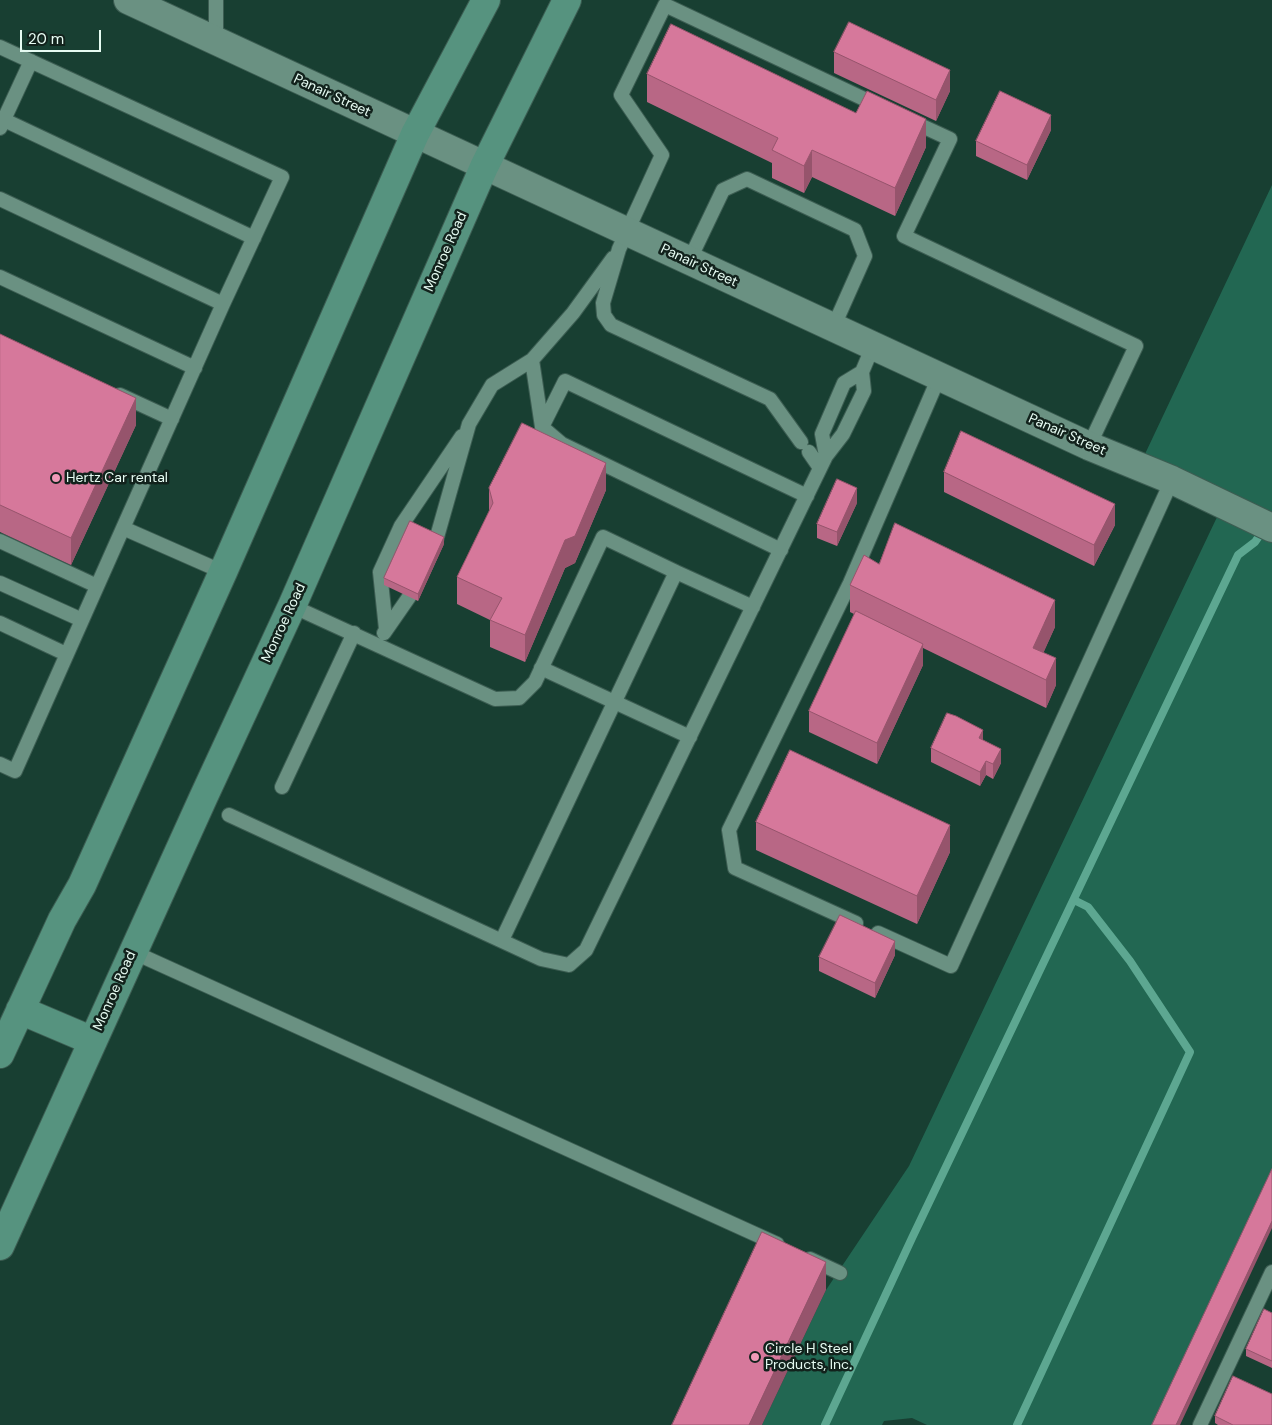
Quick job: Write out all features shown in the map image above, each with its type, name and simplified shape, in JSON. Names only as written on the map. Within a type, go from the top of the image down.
[{"type":"main road","points":[[0,1054],[62,920],[82,885],[223,572],[415,134],[486,0]]},
{"type":"main road","name":"Monroe Road","points":[[0,1246],[292,606],[484,166],[567,0]]},
{"type":"main road","points":[[20,1010],[93,1041]]},
{"type":"street","name":"Panair Street","points":[[128,0],[484,166],[623,241],[689,261],[1089,446],[1180,484],[1272,528]]},
{"type":"lane","points":[[216,0],[216,41]]},
{"type":"lane","points":[[823,462],[805,447],[770,399],[610,325],[604,314],[603,302],[623,241],[662,155],[621,95],[663,2],[950,139],[904,236],[1136,346],[1089,446]]},
{"type":"lane","points":[[0,47],[282,177],[223,304],[15,770],[0,764]]},
{"type":"lane","points":[[31,61],[1,122],[254,238]]},
{"type":"lane","points":[[689,261],[723,190],[746,179],[755,183],[855,230],[865,256],[832,328]]},
{"type":"lane","points":[[0,199],[223,304]]},
{"type":"lane","points":[[386,629],[380,572],[401,526],[470,424],[492,386],[532,360],[573,313],[623,241]]},
{"type":"lane","points":[[0,277],[195,368]]},
{"type":"lane","points":[[230,815],[541,959],[569,965],[586,950],[823,462],[843,434],[864,391],[862,372],[873,346]]},
{"type":"lane","points":[[532,360],[542,427],[562,444],[781,550]]},
{"type":"lane","points":[[823,462],[822,434],[844,383],[862,372]]},
{"type":"lane","points":[[939,376],[850,583],[729,830],[735,868],[951,966],[1180,484]]},
{"type":"lane","points":[[542,427],[565,381],[807,496]]},
{"type":"lane","points":[[108,389],[172,419]]},
{"type":"lane","points":[[435,544],[470,424]]},
{"type":"lane","points":[[123,528],[223,572]]},
{"type":"lane","points":[[292,606],[354,633],[494,700],[520,698],[535,682],[603,538],[753,607]]},
{"type":"lane","points":[[0,541],[97,586]]},
{"type":"lane","points":[[502,940],[676,572]]},
{"type":"lane","points":[[0,583],[82,620]]},
{"type":"lane","points":[[378,645],[386,629],[409,597]]},
{"type":"lane","points":[[0,623],[66,654]]},
{"type":"lane","points":[[282,787],[354,633]]},
{"type":"lane","points":[[541,668],[690,737]]},
{"type":"lane","points":[[133,952],[840,1273]]},
{"type":"lane","points":[[1200,1425],[1272,1272]]},
{"type":"green space","points":[[1272,185],[1272,514],[1145,454]]},
{"type":"green space","points":[[1218,515],[1272,542],[1272,1175],[1156,1425],[927,1425],[912,1418],[884,1421],[882,1425],[762,1425],[826,1290],[909,1166]]},
{"type":"building","points":[[849,22],[950,70],[936,100],[834,52]]},
{"type":"building","points":[[671,24],[856,113],[867,91],[926,119],[895,188],[812,150],[804,166],[772,150],[778,138],[647,74]]},
{"type":"building","points":[[1000,91],[1051,115],[1027,165],[976,141]]},
{"type":"building","name":"Hertz Car rental","points":[[0,334],[136,398],[71,538],[0,505]]},
{"type":"building","points":[[522,423],[606,463],[575,536],[565,540],[525,635],[490,620],[502,598],[457,577],[493,503],[489,488]]},
{"type":"building","points":[[961,431],[1115,504],[1094,545],[944,472]]},
{"type":"building","points":[[837,479],[857,488],[837,532],[817,524]]},
{"type":"building","points":[[410,521],[444,537],[418,594],[384,578]]},
{"type":"building","points":[[895,523],[1055,600],[1033,648],[1056,658],[1046,680],[850,585],[864,555],[879,564]]},
{"type":"building","points":[[856,611],[923,644],[877,743],[809,711]]},
{"type":"building","points":[[947,713],[983,730],[979,738],[1001,749],[993,764],[986,761],[980,772],[931,748]]},
{"type":"building","points":[[790,750],[950,825],[917,896],[756,822]]},
{"type":"building","points":[[840,915],[895,941],[875,983],[819,957]]},
{"type":"building","points":[[1272,1169],[1272,1221],[1176,1425],[1152,1425]]},
{"type":"building","name":"Circle H Steel Products, Inc.","points":[[762,1232],[826,1262],[749,1425],[672,1425]]},
{"type":"building","points":[[1264,1309],[1272,1313],[1272,1361],[1246,1349]]},
{"type":"building","points":[[1233,1376],[1272,1394],[1272,1425],[1233,1425],[1215,1416]]},
{"type":"waterway","points":[[825,1425],[912,1238],[1238,555],[1255,542],[1264,529]]},
{"type":"waterway","points":[[1017,1425],[1190,1052],[1130,961],[1088,907],[1074,900]]},
{"type":"place","name":"Hertz Car rental","points":[[56,478]]},
{"type":"place","name":"Circle H Steel Products, Inc.","points":[[755,1357]]}]
